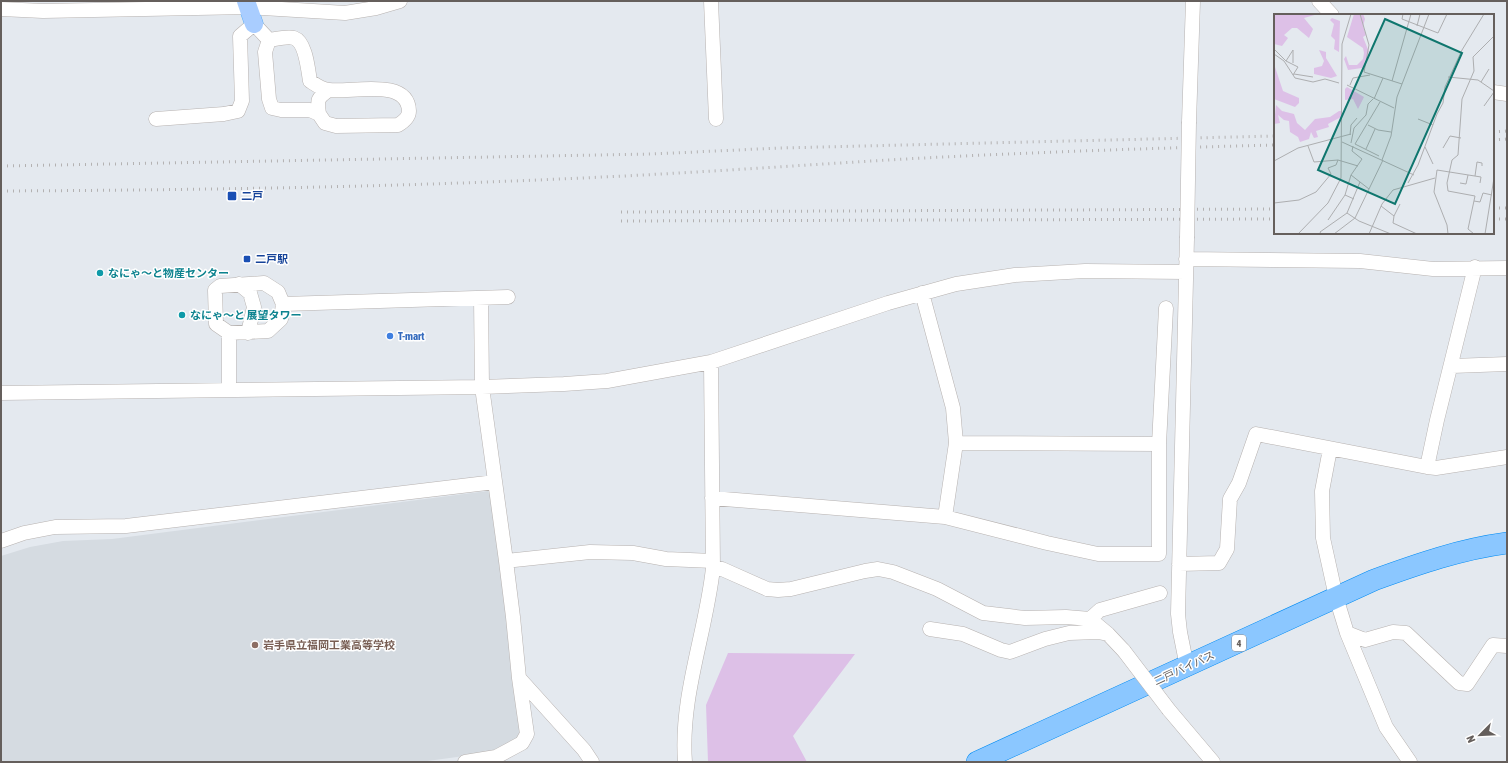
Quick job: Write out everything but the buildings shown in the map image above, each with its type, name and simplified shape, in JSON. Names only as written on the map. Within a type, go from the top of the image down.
[{"type":"highway","name":"二戸バイパス","points":[[977,762],[1374,580],[1421,563],[1458,552],[1507,543]]},
{"type":"main road","points":[[247,4],[254,24]]},
{"type":"street","points":[[1,9],[43,11],[247,4],[345,13],[376,8],[400,1]]},
{"type":"street","points":[[711,1],[716,119]]},
{"type":"street","points":[[1187,667],[1178,614],[1193,1]]},
{"type":"street","points":[[1319,1],[1331,14]]},
{"type":"street","points":[[156,119],[224,114],[238,111],[242,101],[240,36],[254,24],[269,40]]},
{"type":"street","points":[[269,40],[294,38],[300,42],[305,54],[310,81],[318,86],[329,90],[390,90],[401,94],[408,103],[409,113],[405,121],[398,125],[336,126],[325,123],[319,114],[317,102],[321,95],[329,90]]},
{"type":"street","points":[[269,40],[265,52],[269,99],[272,108],[281,110],[310,110],[319,114]]},
{"type":"street","points":[[1,393],[482,387],[607,381],[711,362],[922,293],[956,284],[1015,275],[1186,265],[1360,261],[1433,269],[1475,267],[1507,268]]},
{"type":"street","points":[[1427,467],[1437,420],[1452,366],[1475,267]]},
{"type":"street","points":[[239,284],[250,293],[254,307],[248,333]]},
{"type":"street","points":[[264,284],[278,292],[283,304],[280,319],[268,331],[229,334],[216,324],[214,290],[220,286],[264,284]]},
{"type":"street","points":[[922,293],[953,408],[956,443],[944,517]]},
{"type":"street","points":[[283,304],[508,297]]},
{"type":"street","points":[[466,762],[496,757],[522,744],[527,734],[506,561],[482,387],[481,298]]},
{"type":"street","points":[[712,498],[944,517],[1047,543],[1098,554],[1159,554],[1159,444],[1166,308]]},
{"type":"street","points":[[229,334],[230,390]]},
{"type":"street","points":[[684,762],[687,699],[710,591],[713,564],[711,362]]},
{"type":"street","points":[[1452,366],[1507,364]]},
{"type":"street","points":[[1179,564],[1219,563],[1222,559],[1227,549],[1230,499],[1238,483],[1256,434],[1436,468],[1507,457]]},
{"type":"street","points":[[956,443],[1159,444]]},
{"type":"street","points":[[1330,449],[1322,491],[1323,538],[1336,597],[1347,632],[1386,727],[1410,762]]},
{"type":"street","points":[[1,541],[55,527],[126,526],[495,482]]},
{"type":"street","points":[[506,561],[590,552],[634,554],[713,564],[767,589],[778,590],[791,589],[853,573],[878,569],[893,572],[937,589],[983,613],[1025,618],[1066,617],[1090,620],[1108,634],[1124,651],[1169,710],[1213,762]]},
{"type":"street","points":[[1090,620],[1100,610],[1160,593]]},
{"type":"street","points":[[930,629],[963,634],[1001,650],[1010,652],[1045,639],[1070,633],[1098,632],[1108,634]]},
{"type":"street","points":[[1347,632],[1365,640],[1394,632],[1406,634],[1459,684],[1467,684],[1493,645],[1507,646]]},
{"type":"street","points":[[519,678],[584,750],[592,762]]},
{"type":"shaded area","name":"岩手県立福岡工業高等学校","points":[[488,491],[491,497],[521,735],[494,752],[420,762],[1,762],[1,556],[30,547],[63,541],[112,539]]},
{"type":"shaded area","points":[[728,653],[855,654],[793,736],[807,762],[708,762],[706,705]]},
{"type":"railway","points":[[1494,132],[1507,131]]},
{"type":"railway","points":[[1,166],[652,154],[780,148],[1274,136]]},
{"type":"railway","points":[[1494,140],[1507,139]]},
{"type":"railway","points":[[1,191],[378,186],[643,175],[967,156],[1099,150],[1274,145]]},
{"type":"railway","points":[[1494,208],[1507,208]]},
{"type":"railway","points":[[621,212],[1274,209]]},
{"type":"railway","points":[[621,221],[1274,219]]},
{"type":"railway","points":[[1494,219],[1507,219]]},
{"type":"place","name":"二戸","points":[[232,196]]},
{"type":"place","name":"二戸駅","points":[[247,259]]},
{"type":"place","name":"なにゃ～と物産センター","points":[[100,273]]},
{"type":"place","name":"なにゃ～と 展望タワー","points":[[182,315]]},
{"type":"place","name":"T-mart","points":[[390,336]]},
{"type":"place","name":"岩手県立福岡工業高等学校","points":[[255,645]]}]
